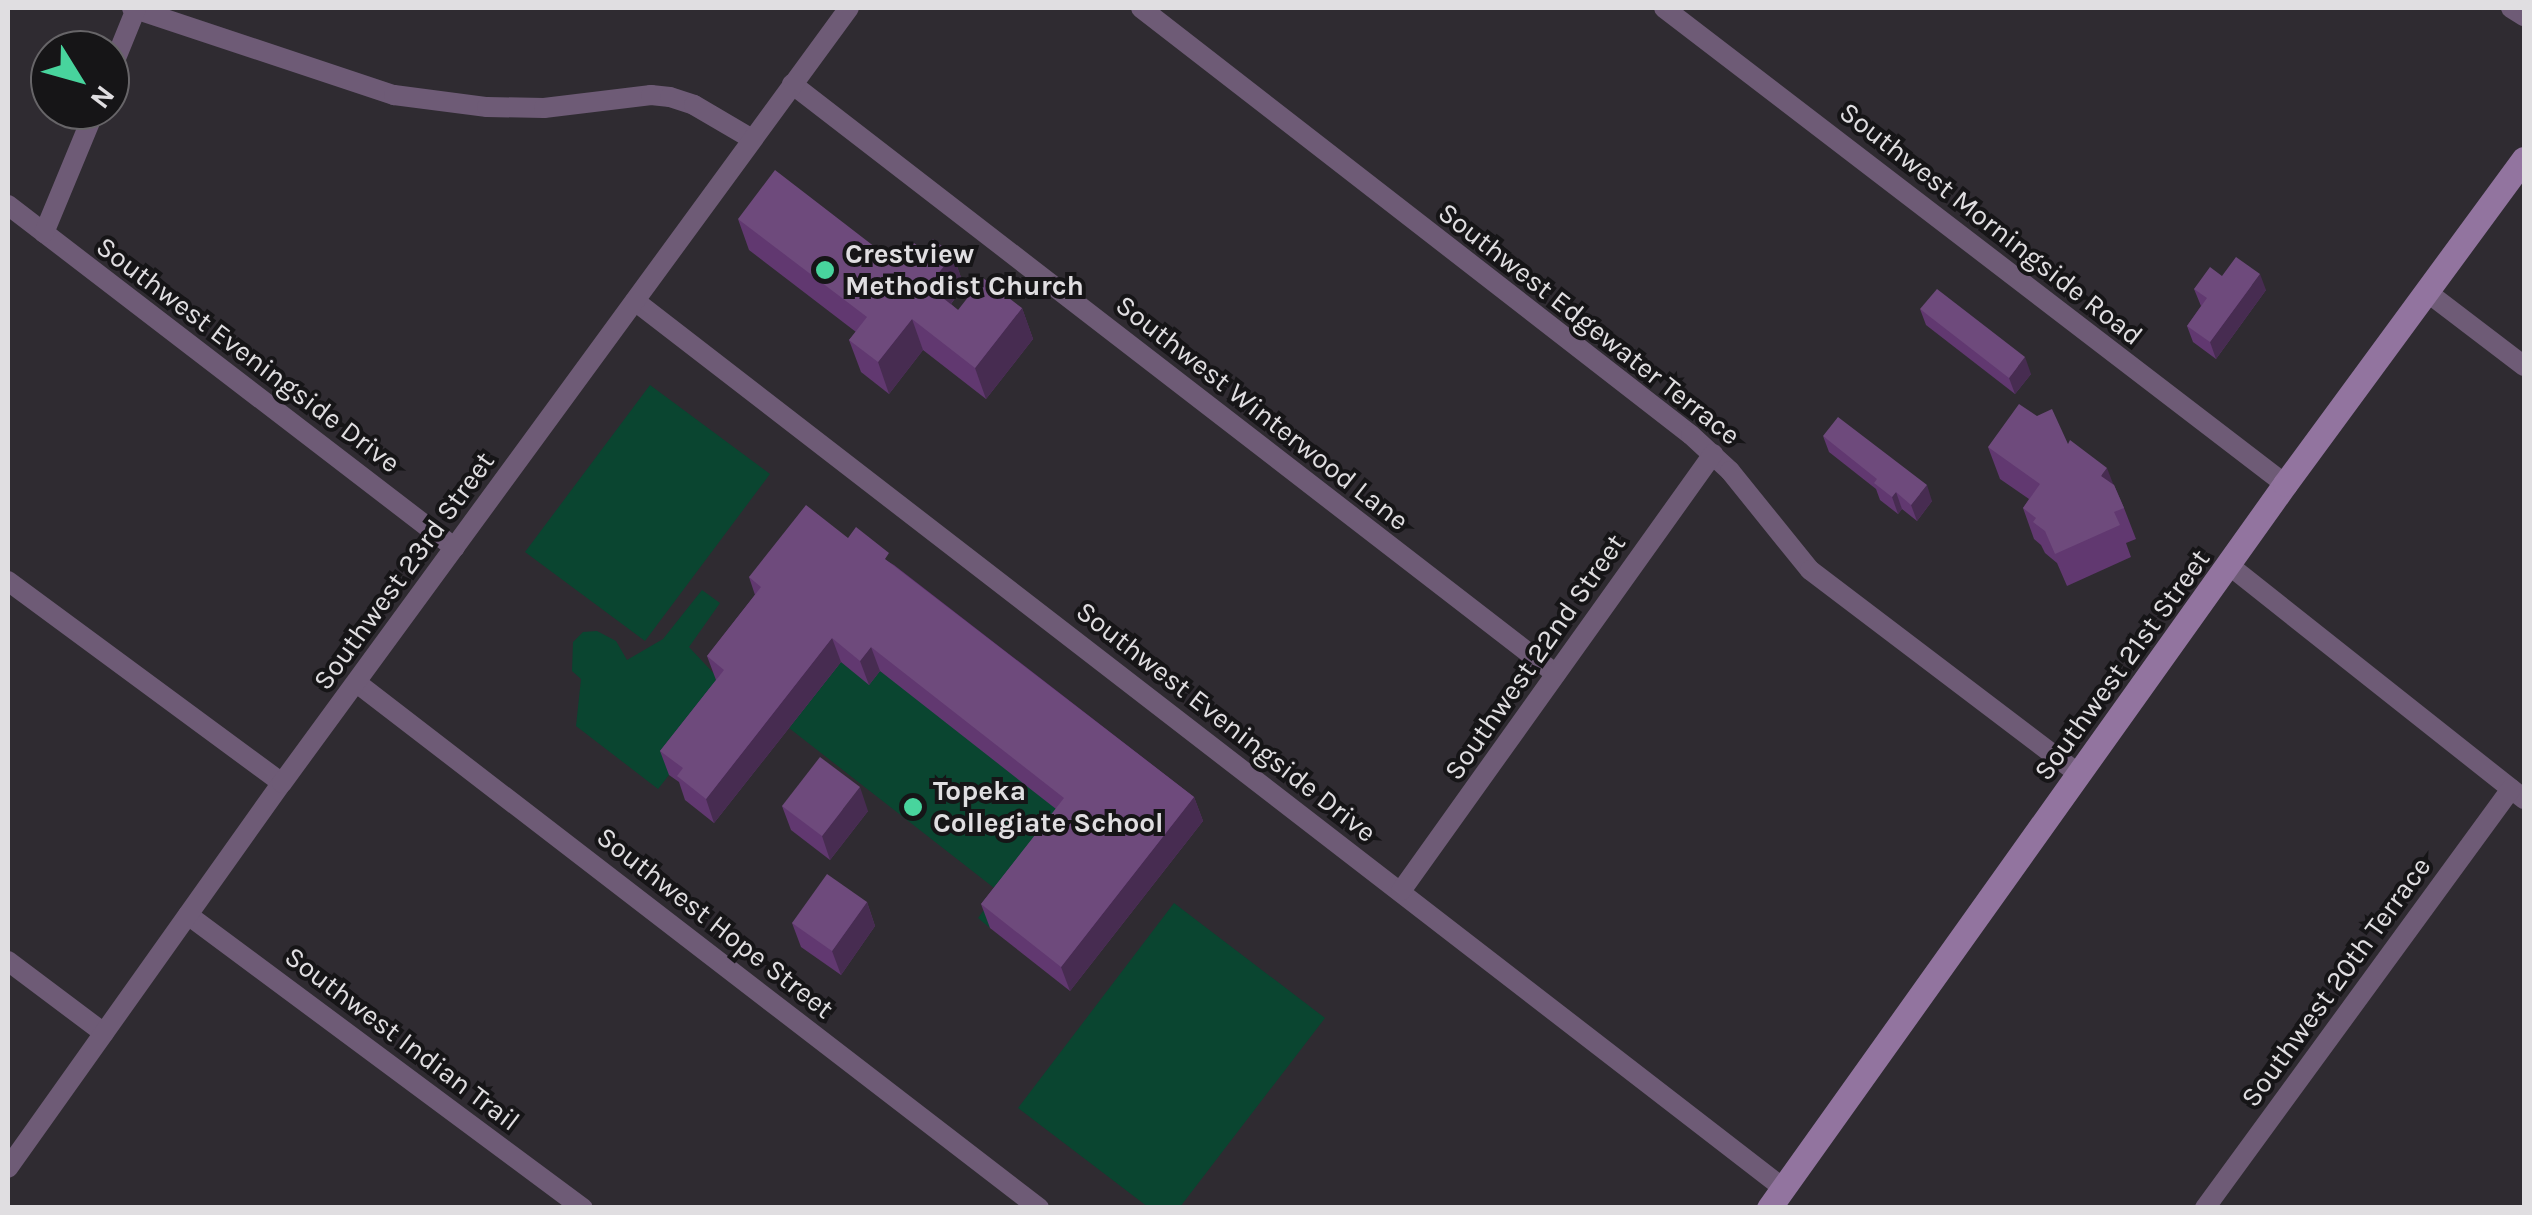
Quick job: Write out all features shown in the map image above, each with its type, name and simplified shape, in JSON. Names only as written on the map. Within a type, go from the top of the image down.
[{"type":"main road","name":"Southwest 21st Street","points":[[1776,1198],[2285,484],[2524,159]]},
{"type":"street","points":[[134,8],[394,95],[487,107],[544,108],[651,94],[670,96],[694,104],[752,140]]},
{"type":"street","name":"Southwest 23rd Street","points":[[8,1168],[282,783],[849,8]]},
{"type":"street","name":"Southwest Edgewater Terrace","points":[[1141,8],[1713,454],[1810,570],[2080,775]]},
{"type":"street","name":"Southwest Morningside Road","points":[[1664,8],[2285,484]]},
{"type":"street","points":[[2512,8],[2524,16]]},
{"type":"street","name":"Southwest Winterwood Lane","points":[[792,84],[1556,674]]},
{"type":"street","points":[[44,233],[87,130]]},
{"type":"street","name":"Southwest Eveningside Drive","points":[[8,205],[455,548]]},
{"type":"street","points":[[2427,292],[2524,366]]},
{"type":"street","name":"Southwest Eveningside Drive","points":[[635,301],[1401,892],[1776,1198]]},
{"type":"street","name":"Southwest 22nd Street","points":[[1401,892],[1713,454]]},
{"type":"street","points":[[2230,566],[2518,794]]},
{"type":"street","points":[[8,581],[282,783]]},
{"type":"street","name":"Southwest Hope Street","points":[[357,683],[1039,1208]]},
{"type":"street","name":"Southwest 20th Terrace","points":[[2205,1208],[2518,794]]},
{"type":"street","name":"Southwest Indian Trail","points":[[188,915],[583,1208]]},
{"type":"street","points":[[8,962],[104,1033]]},
{"type":"green space","points":[[650,385],[770,474],[645,641],[525,552]]},
{"type":"green space","points":[[702,590],[720,603],[689,647],[733,694],[658,789],[576,726],[581,679],[572,671],[573,642],[583,632],[597,631],[616,641],[627,660],[663,639]]},
{"type":"green space","points":[[841,662],[869,684],[880,671],[1085,806],[990,928],[978,918],[998,891],[789,728]]},
{"type":"green space","points":[[1174,903],[1325,1018],[1180,1207],[1148,1207],[1018,1108]]},
{"type":"building","points":[[775,170],[897,264],[914,243],[924,251],[933,239],[953,255],[928,286],[958,310],[983,278],[1022,308],[975,368],[912,319],[878,362],[849,340],[867,317],[738,219]]},
{"type":"building","points":[[2236,257],[2260,274],[2210,342],[2187,326],[2207,298],[2194,289],[2210,267],[2222,276]]},
{"type":"building","points":[[1937,289],[2025,357],[2009,378],[1920,309]]},
{"type":"building","points":[[2019,404],[2037,416],[2052,409],[2068,444],[2070,440],[2107,468],[2101,476],[2114,485],[2124,508],[2114,512],[2120,525],[2055,554],[2045,531],[2033,522],[2036,518],[2023,508],[2040,484],[1988,447]]},
{"type":"building","points":[[1838,417],[1927,485],[1911,505],[1896,492],[1892,497],[1874,483],[1877,479],[1823,436]]},
{"type":"building","name":"Topeka Collegiate School","points":[[806,505],[848,538],[856,527],[889,553],[885,559],[1194,797],[1061,967],[981,904],[1064,798],[871,647],[860,661],[832,638],[706,799],[677,776],[683,768],[660,751],[724,670],[707,656],[761,587],[749,577]]},
{"type":"building","points":[[820,757],[860,787],[822,836],[782,806]]},
{"type":"building","points":[[827,874],[867,902],[832,951],[792,923]]},
{"type":"place","name":"Crestview Methodist Church","points":[[825,270]]},
{"type":"place","name":"Topeka Collegiate School","points":[[913,807]]}]
